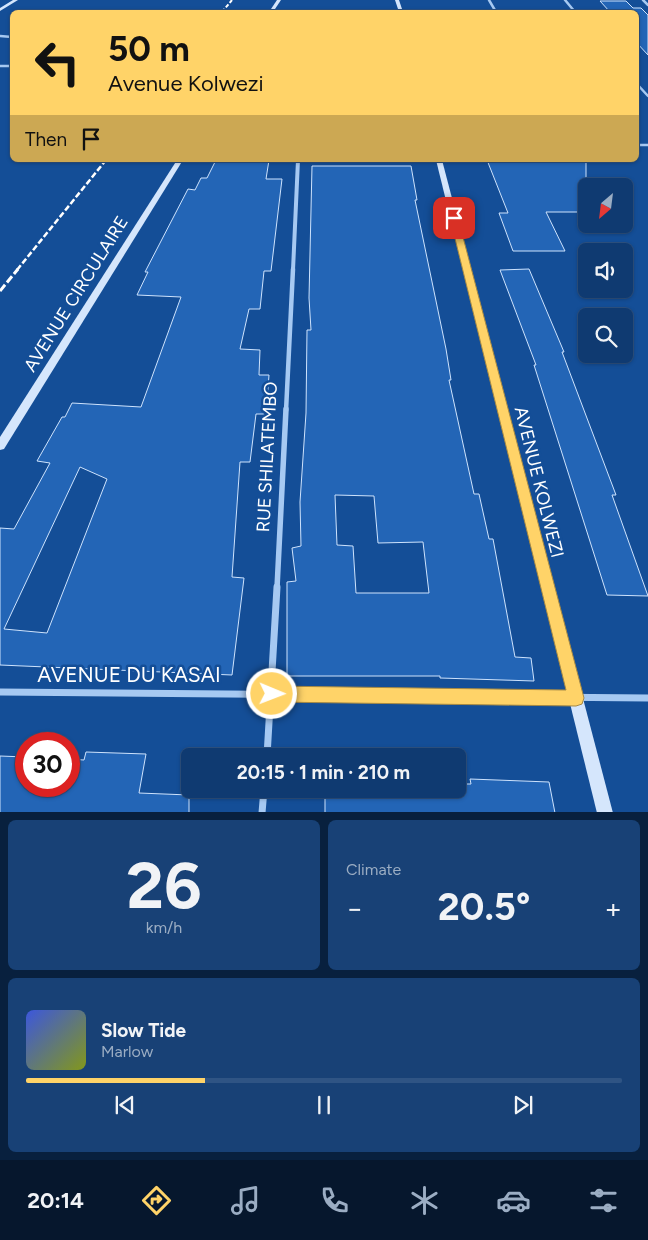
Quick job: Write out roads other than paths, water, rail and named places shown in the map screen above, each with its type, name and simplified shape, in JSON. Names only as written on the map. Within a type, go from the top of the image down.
[{"type":"street","points":[[0,10],[16,0]]},
{"type":"street","points":[[565,0],[573,10]]},
{"type":"street","points":[[643,0],[648,5]]},
{"type":"street","points":[[639,86],[648,96]]},
{"type":"street","name":"AVENUE CIRCULAIRE","points":[[0,446],[179,162]]},
{"type":"street","name":"RUE SHILATEMBO","points":[[268,748],[272,694],[298,162]]},
{"type":"street","name":"AVENUE KOLWEZI","points":[[440,162],[605,812]]},
{"type":"street","name":"AVENUE DU KASAI","points":[[0,692],[648,698]]},
{"type":"street","points":[[262,812],[263,798]]},
{"type":"railway","points":[[224,10],[232,0]]},
{"type":"railway","points":[[17,270],[104,162]]},
{"type":"railway","points":[[0,291],[18,269]]}]
